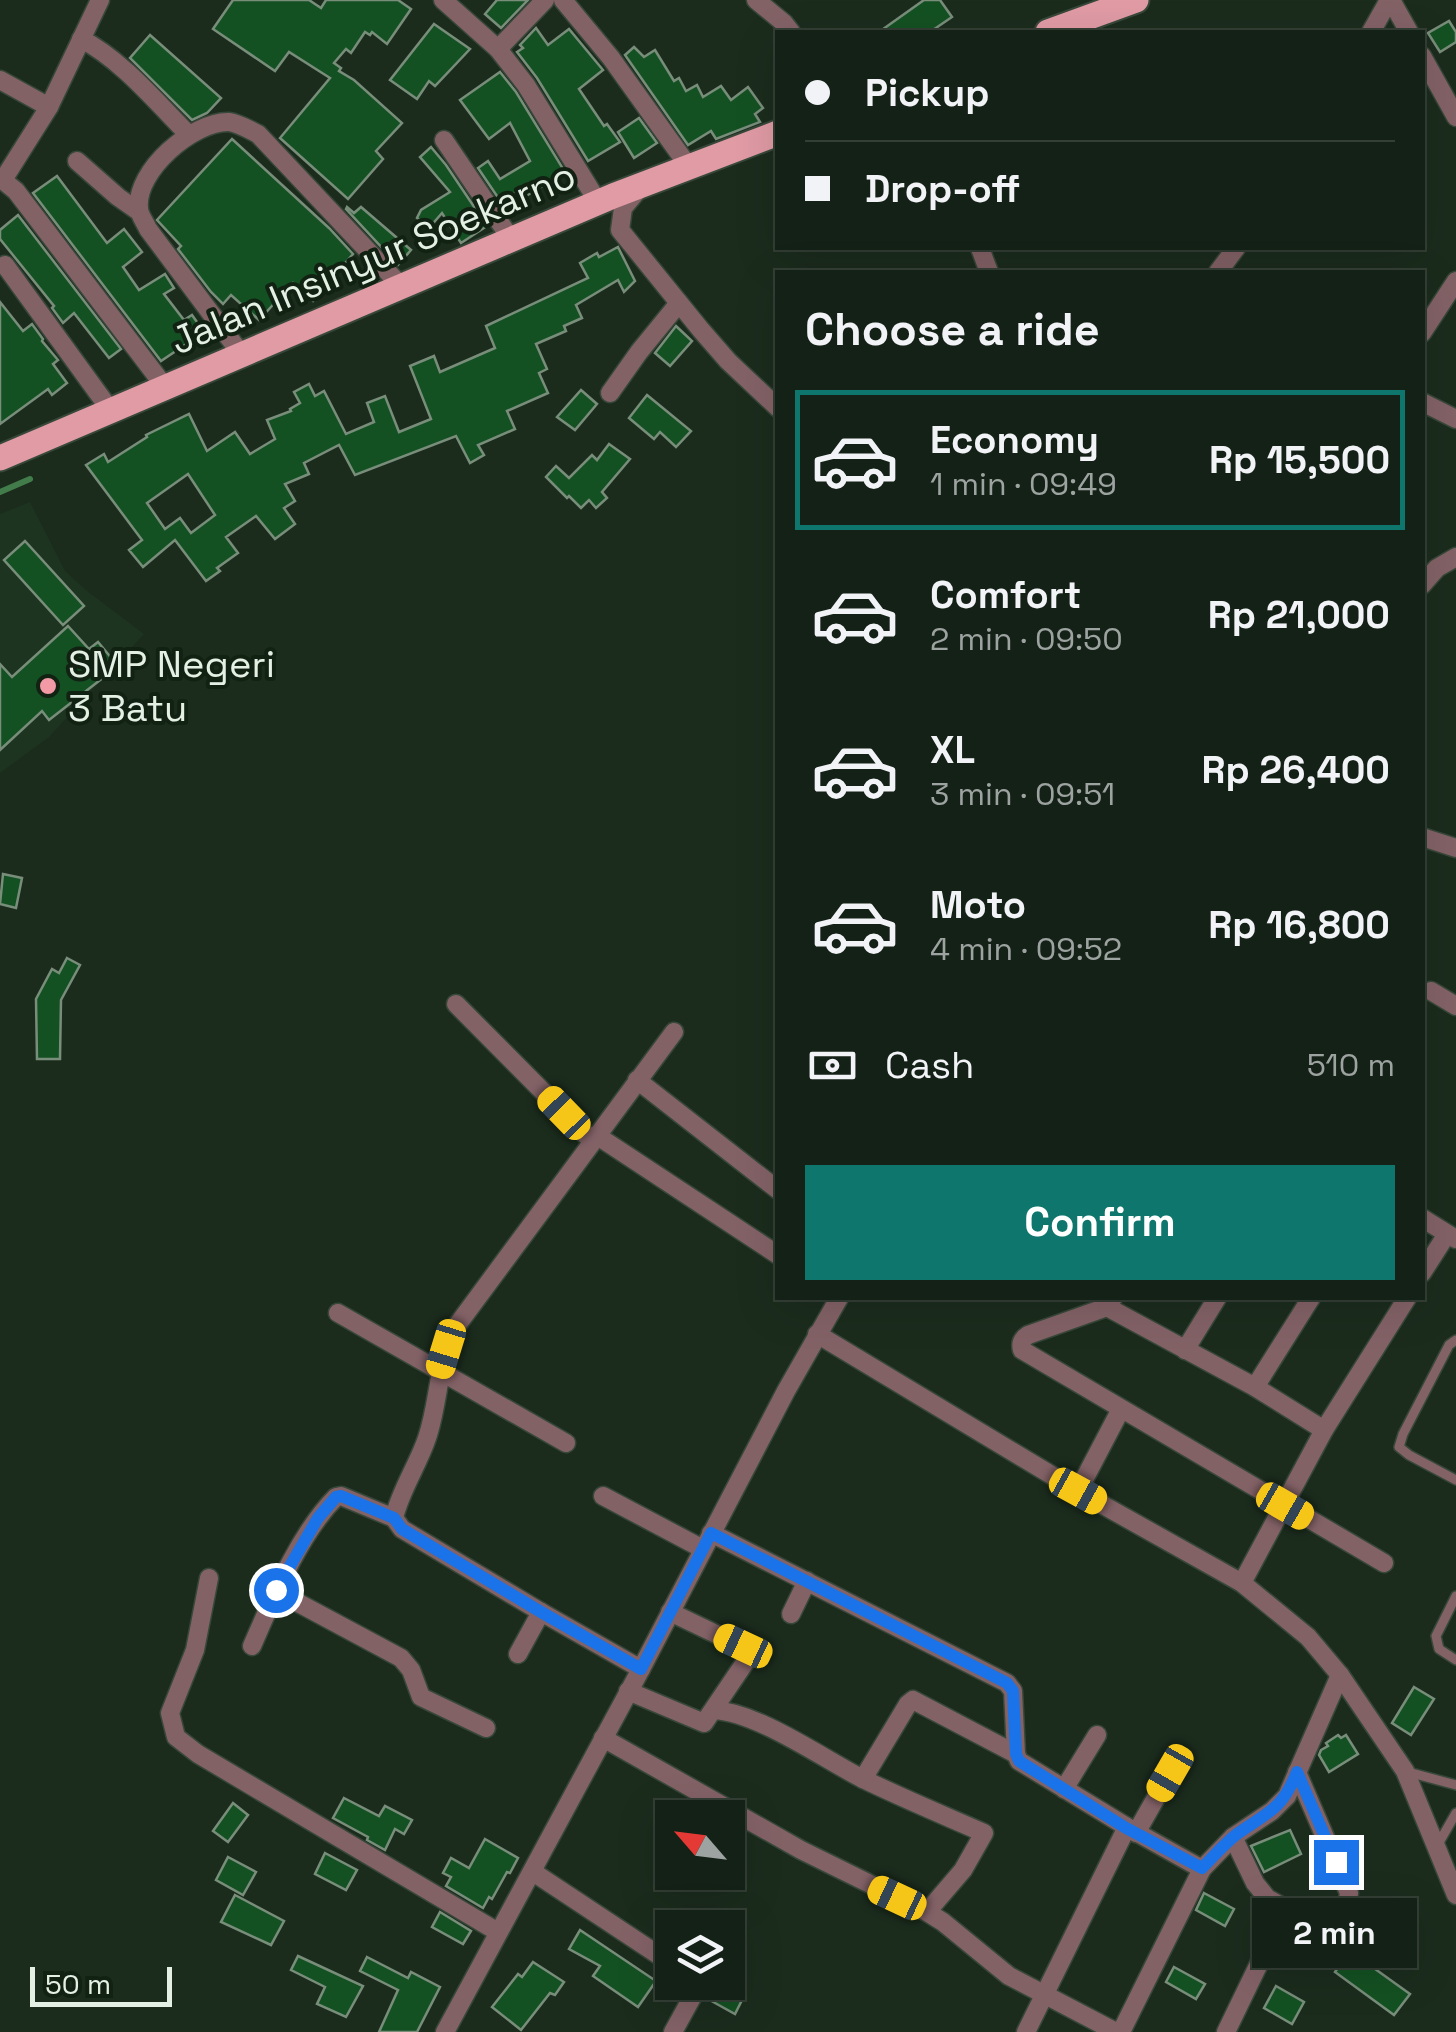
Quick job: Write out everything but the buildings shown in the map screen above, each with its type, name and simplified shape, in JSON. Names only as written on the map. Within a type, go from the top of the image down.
[{"type":"main road","points":[[1054,30],[1136,0]]},
{"type":"main road","name":"Jalan Insinyur Soekarno","points":[[0,458],[598,202],[775,133]]},
{"type":"street","points":[[100,0],[48,107],[2,179],[16,192],[164,388]]},
{"type":"street","points":[[444,0],[498,49],[526,85],[598,202]]},
{"type":"street","points":[[498,49],[545,0]]},
{"type":"street","points":[[563,0],[689,167]]},
{"type":"street","points":[[756,0],[789,30]]},
{"type":"street","points":[[1372,30],[1390,0],[1408,30]]},
{"type":"street","points":[[81,39],[95,46],[136,82],[190,136]]},
{"type":"street","points":[[1425,61],[1456,117]]},
{"type":"street","points":[[0,80],[48,107]]},
{"type":"street","points":[[138,211],[140,191],[154,167],[177,143],[202,128],[230,122],[258,134],[401,286]]},
{"type":"street","points":[[444,140],[511,239]]},
{"type":"street","points":[[77,161],[138,211],[242,355]]},
{"type":"street","points":[[643,184],[623,208],[620,230],[728,361],[775,405]]},
{"type":"street","points":[[5,265],[110,411]]},
{"type":"street","points":[[1425,328],[1456,281]]},
{"type":"street","points":[[610,393],[679,303]]},
{"type":"street","points":[[1425,404],[1456,420]]},
{"type":"street","points":[[1425,582],[1437,568],[1456,557]]},
{"type":"street","points":[[1425,838],[1456,848]]},
{"type":"street","points":[[1431,992],[1456,1006]]},
{"type":"street","points":[[456,1004],[594,1138],[775,1253]]},
{"type":"street","points":[[394,1518],[428,1436],[440,1370],[458,1324],[674,1032]]},
{"type":"street","points":[[637,1080],[775,1188]]},
{"type":"street","points":[[1425,1220],[1452,1236],[1425,1269]]},
{"type":"street","points":[[445,2032],[838,1300]]},
{"type":"street","points":[[1186,1350],[1216,1300]]},
{"type":"street","points":[[1255,1387],[1310,1300]]},
{"type":"street","points":[[1242,1583],[1324,1430],[1406,1300]]},
{"type":"street","points":[[1324,1430],[1110,1302],[1028,1336],[1020,1344],[1022,1350],[1384,1563]]},
{"type":"street","points":[[338,1313],[566,1443]]},
{"type":"street","points":[[817,1334],[1078,1491],[1242,1583],[1308,1636],[1340,1675],[1405,1771],[1456,1895]]},
{"type":"street","points":[[1078,1491],[1121,1409]]},
{"type":"street","points":[[252,1646],[276,1590],[318,1518],[341,1496],[394,1518],[402,1529],[641,1669]]},
{"type":"street","points":[[603,1496],[807,1580],[1010,1686],[1019,1761],[1131,1830],[1202,1868]]},
{"type":"street","points":[[209,1578],[195,1650],[171,1707],[176,1737],[198,1754],[498,1932]]},
{"type":"street","points":[[791,1614],[807,1580]]},
{"type":"street","points":[[276,1590],[401,1658],[411,1670],[421,1697],[486,1728]]},
{"type":"street","points":[[518,1654],[541,1612]]},
{"type":"street","points":[[628,1691],[704,1723],[746,1661],[745,1649],[670,1612]]},
{"type":"street","points":[[603,1738],[800,1850],[928,1912],[1009,1976],[1118,2032],[1202,1868],[1233,1837],[1287,1796],[1340,1675]]},
{"type":"street","points":[[863,1779],[913,1700],[1016,1754]]},
{"type":"street","points":[[714,1710],[775,1730],[863,1779],[984,1834],[963,1870],[928,1912]]},
{"type":"street","points":[[1064,1789],[1096,1734]]},
{"type":"street","points":[[1233,1837],[1266,1898],[1329,1931],[1336,1926],[1349,1893],[1297,1772]]},
{"type":"street","points":[[1026,2032],[1131,1830],[1170,1773]]},
{"type":"street","points":[[533,1872],[655,1953]]},
{"type":"street","points":[[1226,2032],[1285,1910]]},
{"type":"street","points":[[673,2032],[691,2000]]},
{"type":"lane","points":[[1456,1340],[1449,1345],[1399,1446],[1456,1480]]},
{"type":"lane","points":[[1456,1596],[1436,1636],[1439,1649],[1456,1660]]},
{"type":"lane","points":[[1405,1771],[1456,1785]]},
{"type":"lane","points":[[1437,1846],[1456,1814]]},
{"type":"shaded area","name":"SMP Negeri 3 Batu","points":[[30,502],[65,571],[144,634],[49,737],[0,773],[0,514]]},
{"type":"waterway","points":[[0,492],[30,479]]},
{"type":"place","name":"SMP Negeri 3 Batu","points":[[48,686]]},
{"type":"route","points":[[276,1590],[318,1518],[341,1496],[394,1518],[402,1529],[641,1669],[711,1533],[1007,1683],[1013,1691],[1019,1761],[1126,1828],[1202,1868],[1233,1837],[1281,1803],[1297,1772],[1336,1862]]}]
